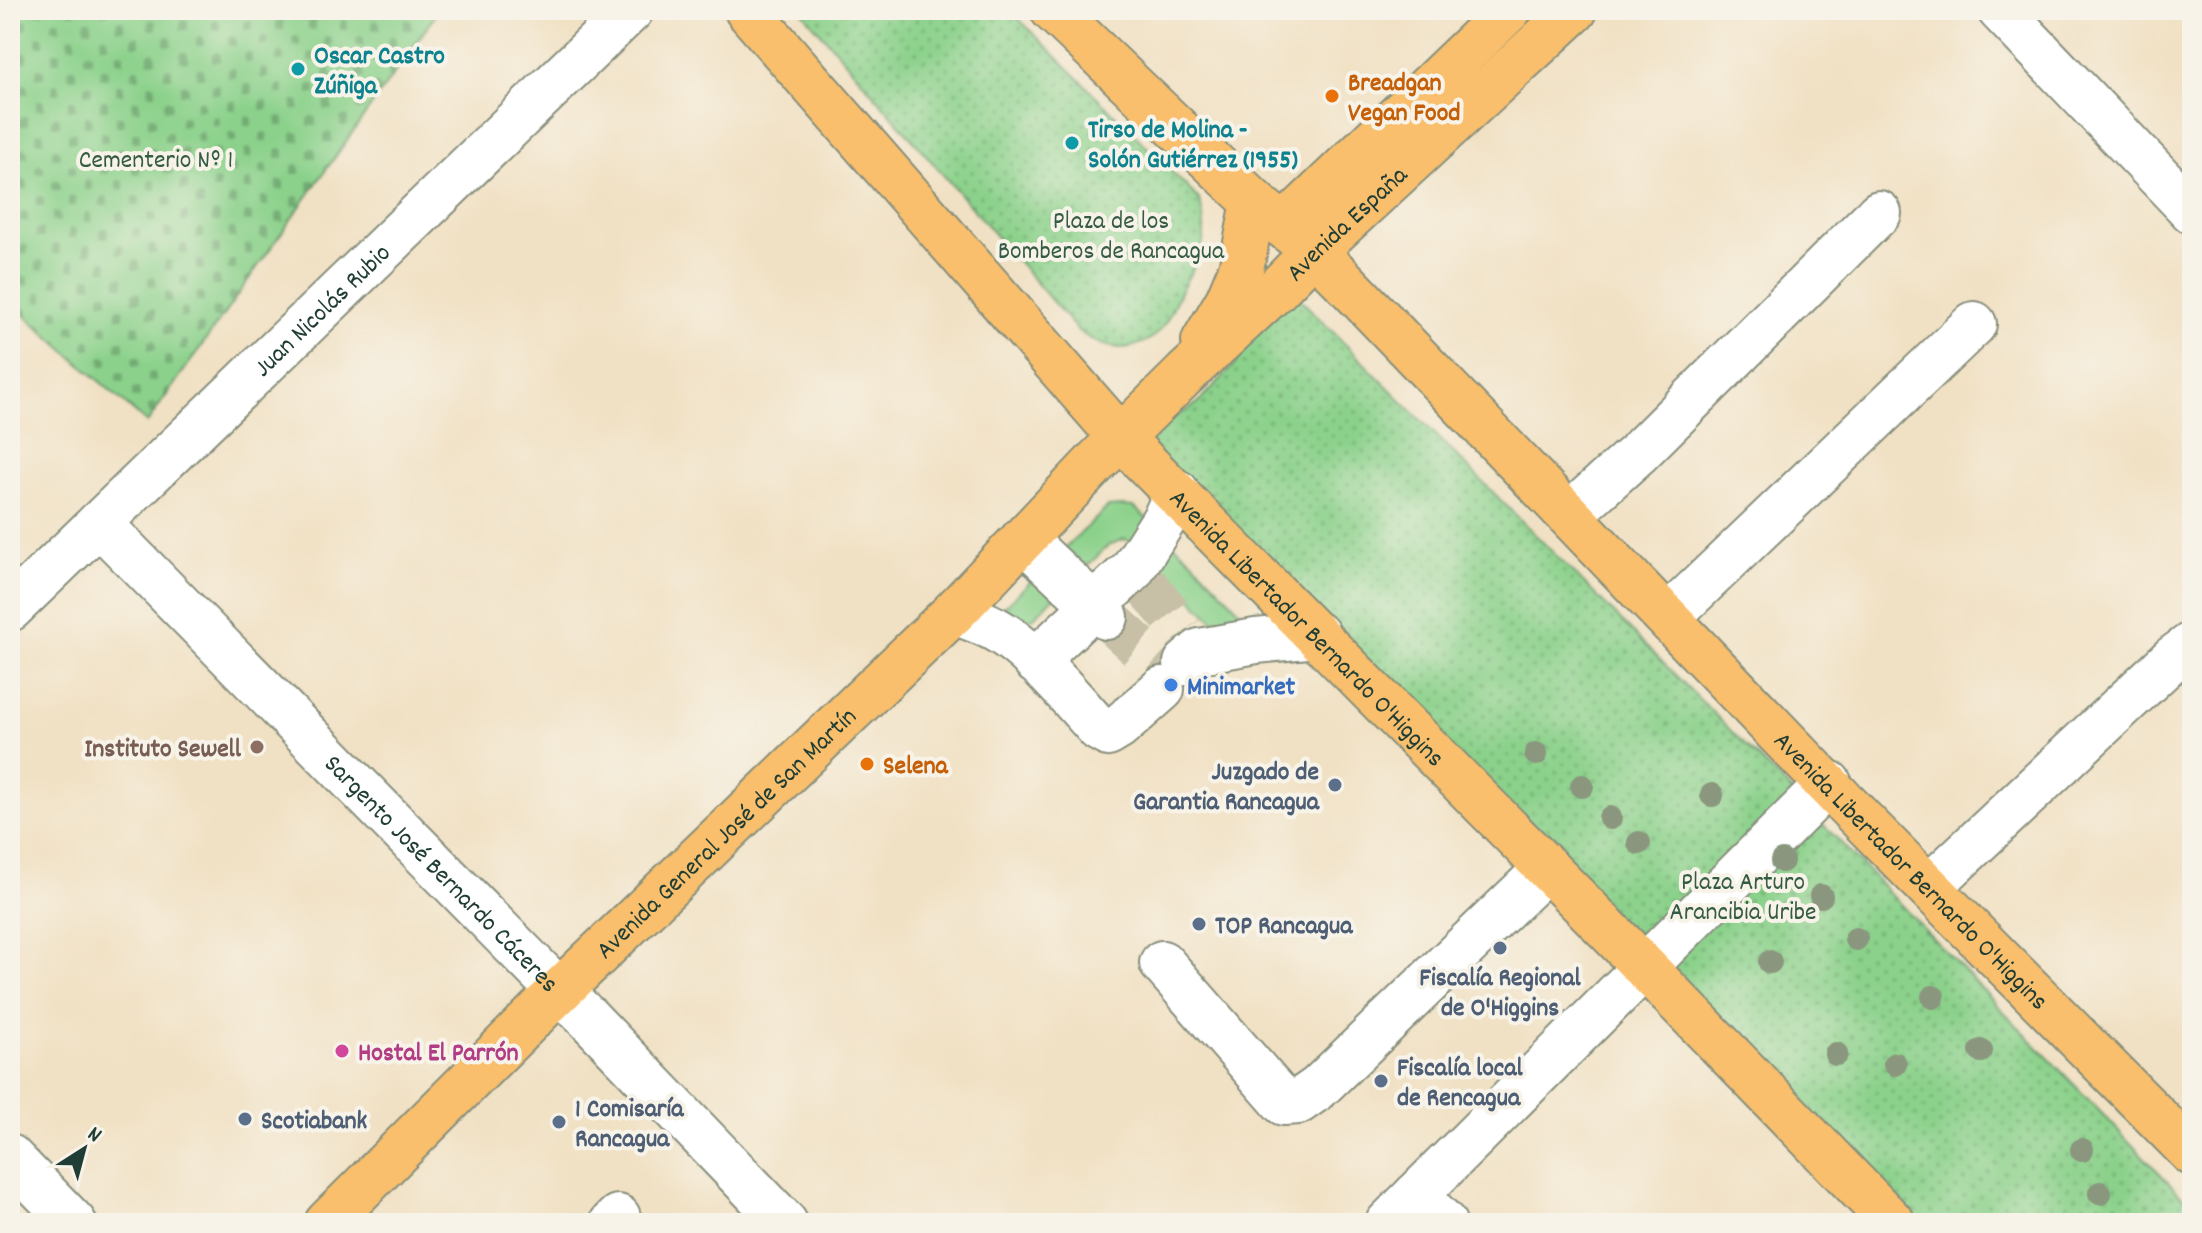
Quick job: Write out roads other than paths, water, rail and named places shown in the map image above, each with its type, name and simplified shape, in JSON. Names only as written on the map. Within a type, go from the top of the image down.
[{"type":"main road","name":"Avenida Libertador Bernardo O'Higgins","points":[[747,10],[1121,438],[1893,1223]]},
{"type":"main road","name":"Avenida Libertador Bernardo O'Higgins","points":[[1053,10],[1284,226],[2192,1153]]},
{"type":"main road","name":"Avenida España","points":[[1121,438],[1277,289],[1284,226],[1509,10]]},
{"type":"main road","name":"Avenida España","points":[[1284,226],[1575,10]]},
{"type":"main road","points":[[1185,374],[1228,300],[1241,269],[1284,226]]},
{"type":"main road","name":"Avenida General José de San Martín","points":[[327,1223],[560,992],[954,612],[1121,438]]},
{"type":"street","name":"Juan Nicolás Rubio","points":[[10,609],[631,10]]},
{"type":"street","points":[[2000,10],[2192,211]]},
{"type":"street","points":[[1569,515],[1638,453],[1879,213]]},
{"type":"street","points":[[1668,617],[1974,324]]},
{"type":"street","points":[[1035,661],[1100,611],[1137,575],[1177,492]]},
{"type":"street","name":"Sargento José Bernardo Cáceres","points":[[99,523],[587,1017],[785,1223]]},
{"type":"street","points":[[1023,539],[1100,611]]},
{"type":"street","points":[[954,612],[997,629],[1011,639],[1099,729],[1108,734],[1118,728],[1183,659],[1256,641],[1318,635]]},
{"type":"street","points":[[1929,887],[2173,658],[2192,644]]},
{"type":"street","points":[[1416,1214],[1644,968],[1829,783]]},
{"type":"street","points":[[1162,963],[1284,1103],[1298,1102],[1318,1088],[1547,868]]},
{"type":"street","points":[[11,1160],[74,1223]]},
{"type":"tunnel","points":[[1142,581],[1185,632]]},
{"type":"tunnel","points":[[1106,617],[1172,677]]},
{"type":"place","name":"Oscar Castro Zúñiga","points":[[298,69]]},
{"type":"place","name":"Breadgan Vegan Food","points":[[1332,96]]},
{"type":"place","name":"Tirso de Molina - Solón Gutiérrez (1955)","points":[[1072,143]]},
{"type":"place","name":"Minimarket","points":[[1171,685]]},
{"type":"place","name":"Instituto Sewell","points":[[257,747]]},
{"type":"place","name":"Selena","points":[[867,764]]},
{"type":"place","name":"Juzgado de Garantia Rancagua","points":[[1335,785]]},
{"type":"place","name":"TOP Rancagua","points":[[1199,924]]},
{"type":"place","name":"Fiscalía Regional de O'Higgins","points":[[1500,948]]},
{"type":"place","name":"Hostal El Parrón","points":[[342,1051]]},
{"type":"place","name":"Fiscalía local de Rencagua","points":[[1381,1081]]},
{"type":"place","name":"Scotiabank","points":[[245,1119]]},
{"type":"place","name":"1 Comisaría Rancagua","points":[[559,1122]]},
{"type":"park label","name":"Cementerio Nº 1","points":[[156,158]]},
{"type":"park label","name":"Plaza de los Bomberos de Rancagua","points":[[1111,234]]},
{"type":"park label","name":"Plaza Arturo Arancibia Uribe","points":[[1743,895]]}]
